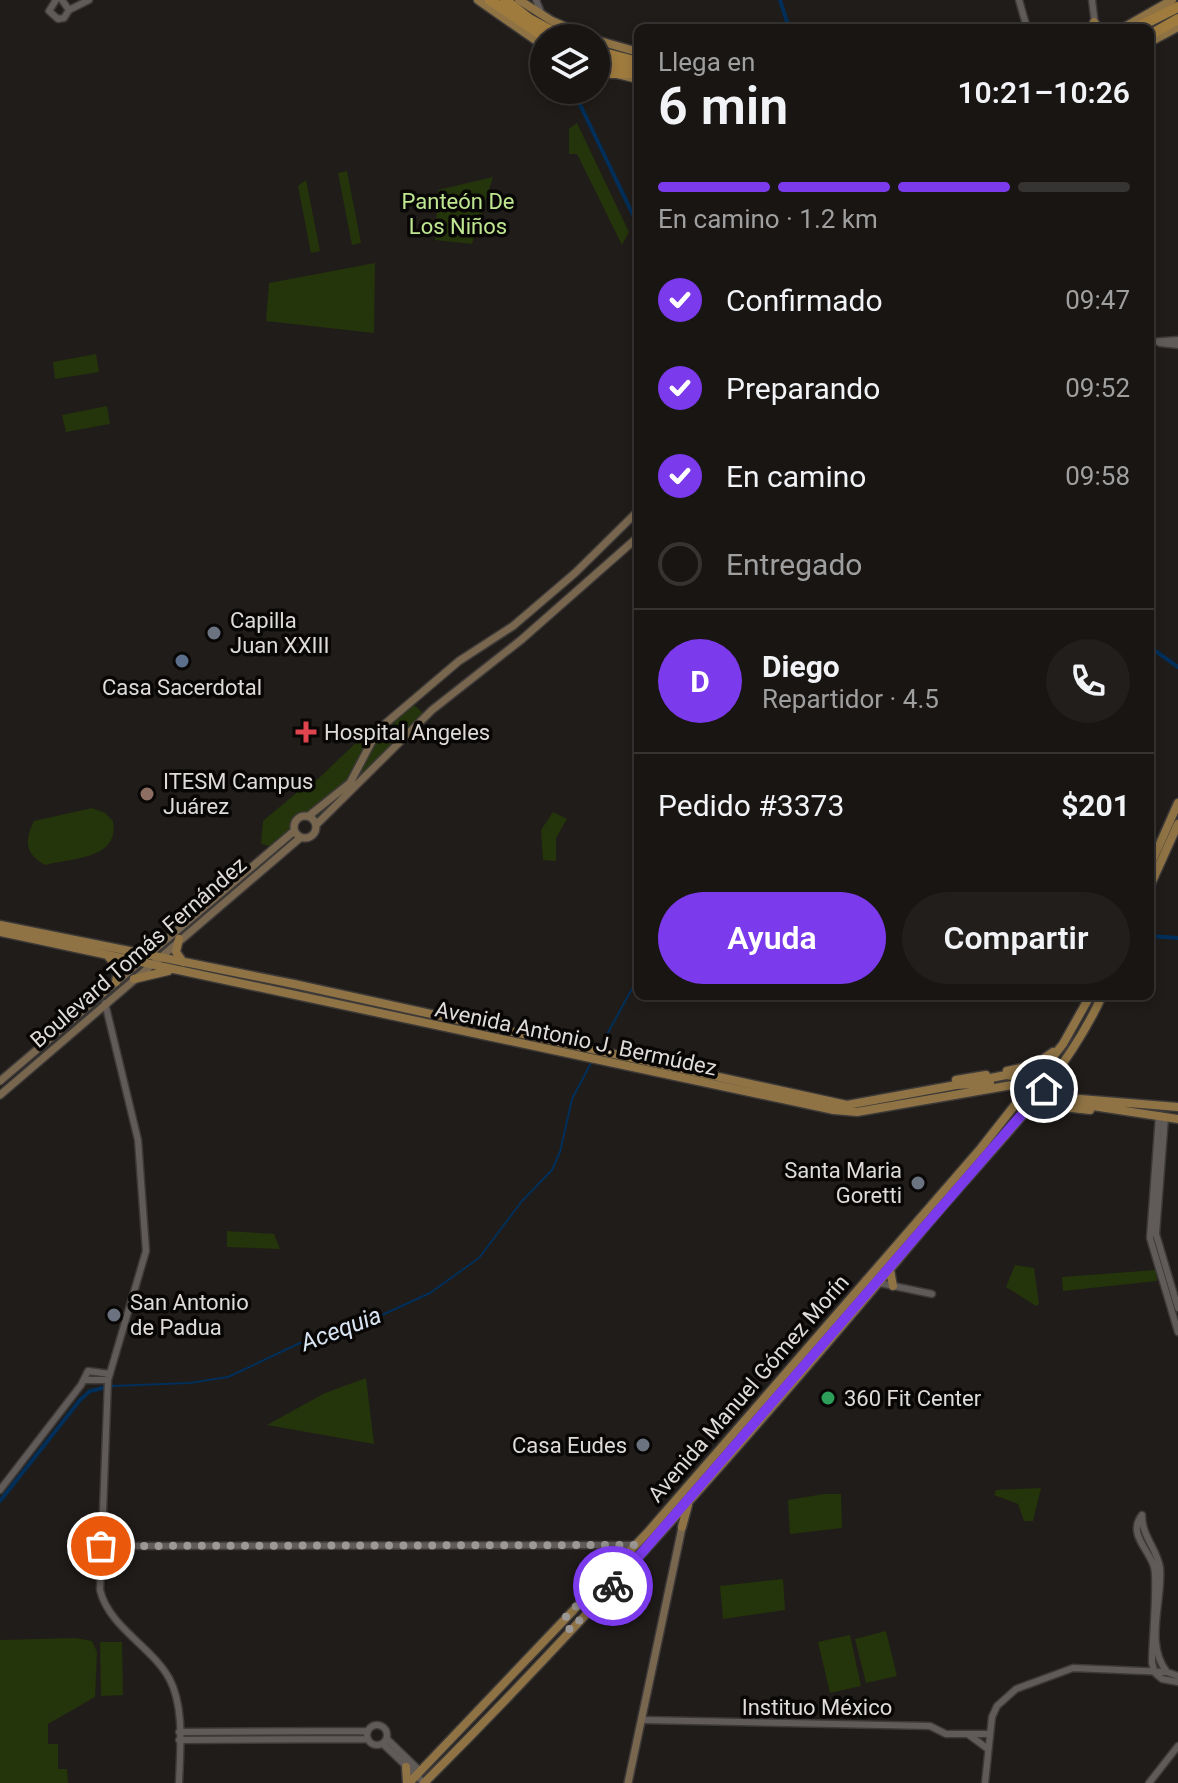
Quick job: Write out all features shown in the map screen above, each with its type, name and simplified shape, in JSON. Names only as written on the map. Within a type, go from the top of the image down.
[{"type":"highway","points":[[490,0],[530,27]]},
{"type":"highway","points":[[505,0],[538,24]]},
{"type":"highway","points":[[1138,24],[1178,6]]},
{"type":"highway","points":[[1154,37],[1178,23]]},
{"type":"highway","points":[[610,55],[634,61]]},
{"type":"highway","points":[[610,63],[634,71]]},
{"type":"highway","points":[[611,73],[634,72]]},
{"type":"main road","points":[[478,0],[530,36]]},
{"type":"main road","points":[[519,0],[561,24]]},
{"type":"main road","points":[[1138,24],[1172,0]]},
{"type":"main road","points":[[610,44],[634,51]]},
{"type":"main road","points":[[611,73],[634,78]]},
{"type":"main road","points":[[634,515],[575,573],[513,626],[429,686],[374,737],[350,783],[296,824],[296,835],[311,833],[353,792],[387,751],[448,697],[521,640],[634,541]]},
{"type":"main road","points":[[1154,857],[1178,803]]},
{"type":"main road","points":[[310,815],[317,824]]},
{"type":"main road","points":[[1154,877],[1178,824]]},
{"type":"main road","name":"Boulevard Tomás Fernández","points":[[0,1095],[132,981],[149,959],[296,835]]},
{"type":"main road","name":"Boulevard Tomás Fernández","points":[[159,957],[214,903]]},
{"type":"main road","name":"Avenida Antonio J. Bermúdez","points":[[0,925],[845,1112],[1006,1085],[1033,1084],[1040,1094]]},
{"type":"main road","name":"Avenida Antonio J. Bermúdez","points":[[0,932],[139,962],[159,957],[180,966]]},
{"type":"main road","points":[[107,955],[118,968],[120,978],[129,977],[132,981],[180,966],[176,952],[179,939]]},
{"type":"main road","name":"Boulevard Tomás Fernández","points":[[0,1081],[139,962]]},
{"type":"main road","name":"Avenida Manuel Gómez Morín","points":[[424,1783],[679,1514],[890,1270],[948,1194],[955,1178],[1063,1044],[1088,1000]]},
{"type":"main road","name":"Avenida Manuel Gómez Morín","points":[[413,1778],[635,1545],[865,1280],[948,1194],[959,1189],[1051,1081],[1082,1036],[1100,1000]]},
{"type":"main road","points":[[1081,1013],[1083,1020],[1091,1021]]},
{"type":"main road","points":[[1074,1027],[1080,1027],[1082,1036]]},
{"type":"main road","points":[[923,1091],[950,1082],[1034,1065],[1063,1044]]},
{"type":"main road","points":[[596,1055],[847,1105],[968,1085]]},
{"type":"main road","points":[[1058,1071],[1057,1088],[1068,1098]]},
{"type":"main road","points":[[905,1104],[913,1098],[1006,1075],[1033,1084],[1051,1081]]},
{"type":"main road","points":[[1006,1085],[1017,1103],[1040,1094],[1178,1107]]},
{"type":"main road","points":[[1040,1094],[1072,1106],[1101,1107],[1178,1119]]},
{"type":"main road","points":[[1101,1107],[1119,1103]]},
{"type":"main road","points":[[1020,1118],[1040,1105],[1136,1115],[1146,1113]]},
{"type":"main road","points":[[955,1178],[959,1189]]},
{"type":"main road","points":[[890,1270],[893,1286]]},
{"type":"main road","points":[[783,1374],[789,1386]]},
{"type":"main road","points":[[774,1384],[779,1387],[781,1395]]},
{"type":"main road","points":[[628,1783],[644,1720],[688,1503]]},
{"type":"main road","points":[[669,1507],[679,1514],[681,1530]]},
{"type":"main road","points":[[667,1527],[674,1526],[681,1530]]},
{"type":"main road","points":[[564,1619],[570,1630]]},
{"type":"main road","points":[[554,1630],[560,1632],[560,1641]]},
{"type":"main road","points":[[406,1767],[413,1778]]},
{"type":"street","points":[[69,10],[61,0],[49,11],[55,18],[64,18],[69,10],[89,0]]},
{"type":"street","points":[[536,0],[542,15]]},
{"type":"street","points":[[1019,0],[1026,24]]},
{"type":"street","points":[[1024,9],[1027,0]]},
{"type":"street","points":[[1092,0],[1096,24]]},
{"type":"street","points":[[1154,342],[1178,343]]},
{"type":"street","points":[[105,1003],[138,1140],[146,1247],[143,1271],[109,1377],[101,1546],[102,1599],[168,1678],[178,1705],[179,1783]]},
{"type":"street","points":[[1162,1116],[1150,1238],[1178,1332]]},
{"type":"street","points":[[1162,1116],[1162,1174],[1156,1237],[1178,1308]]},
{"type":"street","points":[[1154,1173],[1162,1174]]},
{"type":"street","points":[[865,1280],[932,1294]]},
{"type":"street","points":[[0,1490],[85,1380],[88,1371],[109,1377]]},
{"type":"street","points":[[85,1380],[109,1377]]},
{"type":"street","points":[[1167,1672],[1157,1649],[1160,1566],[1145,1536],[1142,1515],[1137,1524],[1138,1534],[1155,1573],[1152,1663],[1155,1673],[1162,1679],[1178,1682]]},
{"type":"street","points":[[101,1546],[635,1545]]},
{"type":"street","points":[[985,1783],[988,1734],[994,1711],[1026,1683],[1073,1668],[1167,1672],[1178,1676]]},
{"type":"street","name":"Instituo México","points":[[644,1720],[930,1726],[946,1734],[988,1734]]},
{"type":"street","points":[[368,1735],[374,1726],[382,1726],[385,1741],[413,1778],[424,1783]]},
{"type":"street","points":[[179,1736],[230,1732],[292,1736]]},
{"type":"street","points":[[229,1740],[230,1732]]},
{"type":"street","points":[[179,1736],[229,1740],[368,1735]]},
{"type":"street","points":[[368,1735],[374,1745],[385,1741]]},
{"type":"street","points":[[969,1735],[988,1749]]},
{"type":"street","points":[[385,1741],[406,1767]]},
{"type":"street","points":[[1149,1783],[1178,1746]]},
{"type":"green space","points":[[577,123],[629,232],[622,245],[577,154],[569,154],[569,129]]},
{"type":"green space","points":[[347,171],[361,243],[352,245],[338,173]]},
{"type":"green space","name":"Panteón De Los Niños","points":[[493,177],[472,244],[435,240],[438,190]]},
{"type":"green space","points":[[306,180],[320,251],[311,253],[298,186]]},
{"type":"green space","points":[[375,263],[374,333],[266,321],[269,283]]},
{"type":"green space","points":[[96,354],[99,372],[55,379],[53,362]]},
{"type":"green space","points":[[107,406],[110,424],[66,432],[62,415]]},
{"type":"green space","points":[[413,704],[424,714],[318,819],[317,816],[348,789],[382,732]]},
{"type":"green space","points":[[364,735],[371,735],[347,782],[310,812],[297,817],[287,833],[270,846],[261,844],[263,821],[314,778],[317,780]]},
{"type":"green space","points":[[92,808],[105,813],[113,821],[113,834],[102,850],[45,865],[33,856],[28,841],[34,821]]},
{"type":"green space","points":[[553,812],[567,819],[556,838],[556,861],[543,860],[541,830]]},
{"type":"green space","points":[[227,1231],[274,1234],[280,1249],[227,1247]]},
{"type":"green space","points":[[1015,1265],[1034,1268],[1039,1304],[1036,1306],[1006,1287]]},
{"type":"green space","points":[[1156,1270],[1157,1281],[1063,1291],[1062,1277]]},
{"type":"green space","points":[[366,1378],[374,1444],[267,1425],[325,1393]]},
{"type":"green space","points":[[1041,1488],[1033,1521],[1024,1521],[1018,1504],[994,1495],[996,1490]]},
{"type":"green space","points":[[841,1494],[842,1528],[790,1534],[788,1500]]},
{"type":"green space","points":[[783,1579],[785,1610],[723,1619],[720,1586]]},
{"type":"green space","points":[[886,1631],[897,1676],[866,1683],[855,1639]]},
{"type":"green space","points":[[850,1635],[861,1686],[830,1693],[818,1642]]},
{"type":"green space","points":[[76,1638],[92,1641],[97,1652],[95,1697],[48,1724],[48,1744],[58,1744],[58,1769],[67,1769],[68,1783],[0,1783],[0,1640]]},
{"type":"green space","points":[[100,1642],[122,1642],[123,1695],[101,1696]]},
{"type":"waterway","points":[[780,0],[788,24]]},
{"type":"waterway","points":[[580,104],[634,217]]},
{"type":"waterway","points":[[1154,650],[1178,667]]},
{"type":"waterway","points":[[1154,936],[1178,938]]},
{"type":"waterway","points":[[600,1047],[634,985]]},
{"type":"waterway","name":"Acequia","points":[[112,1386],[189,1383],[228,1377],[300,1343],[382,1315],[430,1293],[479,1258],[522,1201],[552,1170],[560,1152],[572,1099],[591,1063]]},
{"type":"waterway","name":"Acequia","points":[[0,1501],[80,1400],[90,1391],[112,1386]]},
{"type":"way so far","points":[[101,1546],[635,1545],[564,1619],[570,1630],[613,1586]]},
{"type":"place","name":"Capilla Juan XXIII","points":[[214,633]]},
{"type":"place","name":"Casa Sacerdotal","points":[[182,661]]},
{"type":"place","name":"Hospital Angeles","points":[[306,732]]},
{"type":"place","name":"ITESM Campus Juárez","points":[[147,794]]},
{"type":"place","name":"Santa Maria Goretti","points":[[918,1183]]},
{"type":"place","name":"San Antonio de Padua","points":[[114,1315]]},
{"type":"place","name":"360 Fit Center","points":[[828,1398]]},
{"type":"place","name":"Casa Eudes","points":[[643,1445]]},
{"type":"route","points":[[613,1586],[679,1514],[1044,1089]]}]
